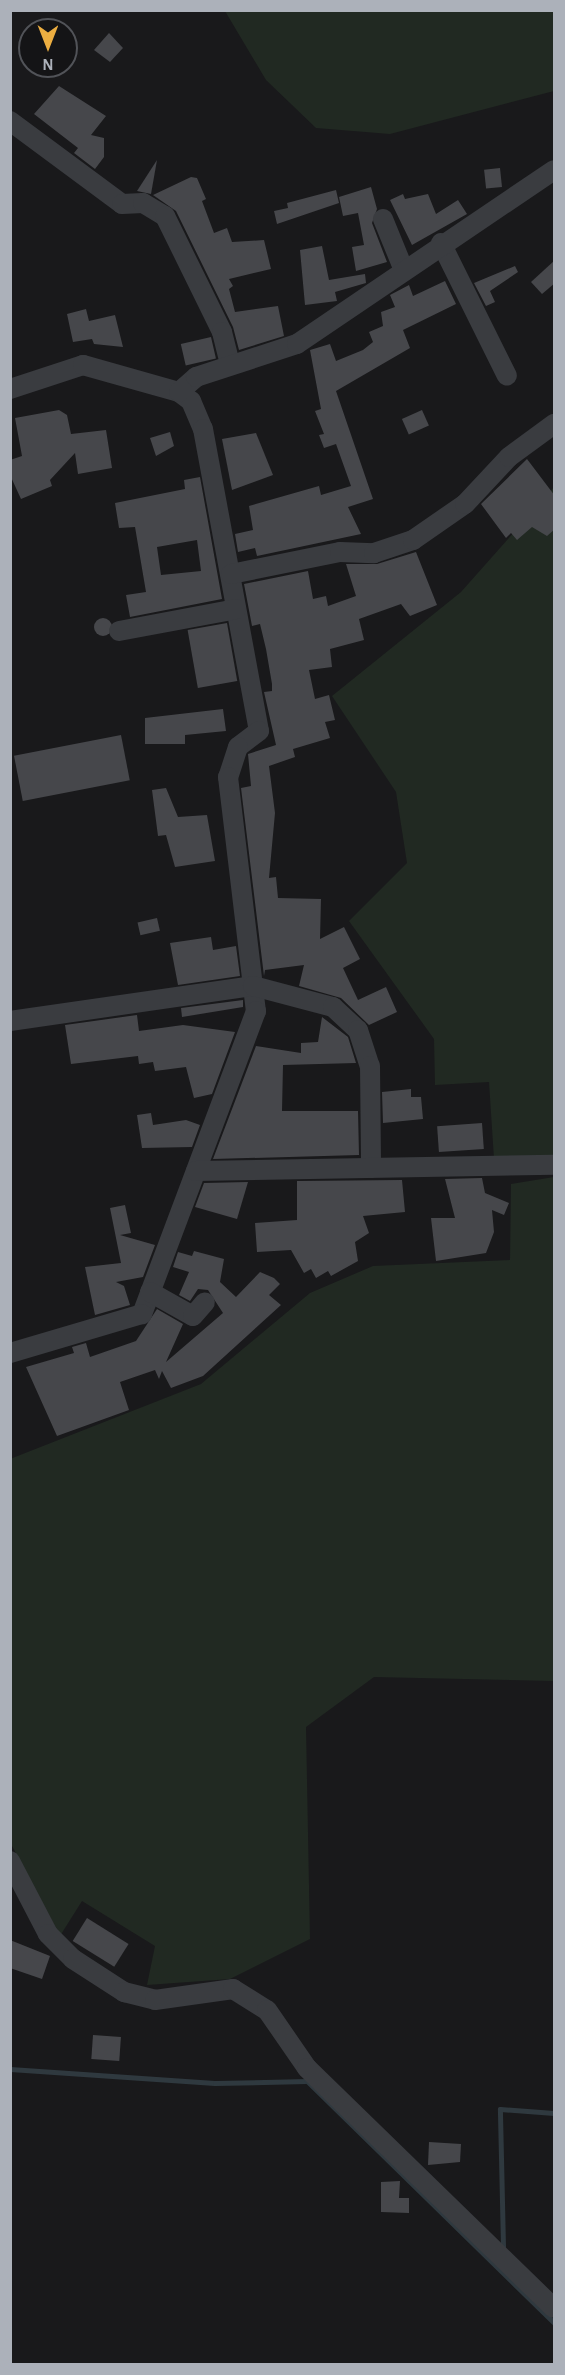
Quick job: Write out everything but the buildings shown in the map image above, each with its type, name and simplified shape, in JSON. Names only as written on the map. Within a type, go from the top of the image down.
[{"type":"street","points":[[10,121],[122,204],[144,203],[165,216],[222,332],[230,364]]},
{"type":"street","points":[[179,392],[196,376],[297,344],[403,268],[555,170]]},
{"type":"street","points":[[383,219],[403,268]]},
{"type":"street","points":[[441,243],[507,376]]},
{"type":"street","points":[[10,389],[83,365],[179,392],[191,401],[203,429],[259,731],[238,747],[228,777],[256,1011],[142,1314],[10,1353]]},
{"type":"street","points":[[231,574],[340,552],[374,553],[413,540],[465,504],[509,457],[555,424]]},
{"type":"street","points":[[119,632],[236,609]]},
{"type":"street","points":[[10,1021],[253,986],[333,1007],[358,1030],[371,1077],[371,1168]]},
{"type":"street","points":[[196,1171],[555,1165]]},
{"type":"street","points":[[150,1292],[193,1316],[205,1302]]},
{"type":"street","points":[[10,1861],[48,1934],[74,1959],[124,1992],[155,2000],[233,1989],[267,2010],[307,2068],[555,2308]]},
{"type":"shaded area","points":[[225,11],[554,11],[554,91],[390,134],[316,128],[266,80]]},
{"type":"shaded area","points":[[554,487],[554,1155],[494,1159],[489,1082],[435,1085],[434,1039],[349,921],[407,863],[396,792],[332,696],[461,592]]},
{"type":"shaded area","points":[[554,1177],[554,1681],[374,1677],[306,1727],[310,1939],[230,1979],[147,1985],[155,1946],[82,1901],[60,1936],[11,1844],[10,1459],[201,1384],[310,1293],[373,1266],[510,1260],[511,1184]]},
{"type":"waterway","points":[[10,2069],[215,2083],[307,2081],[554,2323]]},
{"type":"waterway","points":[[503,2246],[500,2109],[554,2113]]}]
